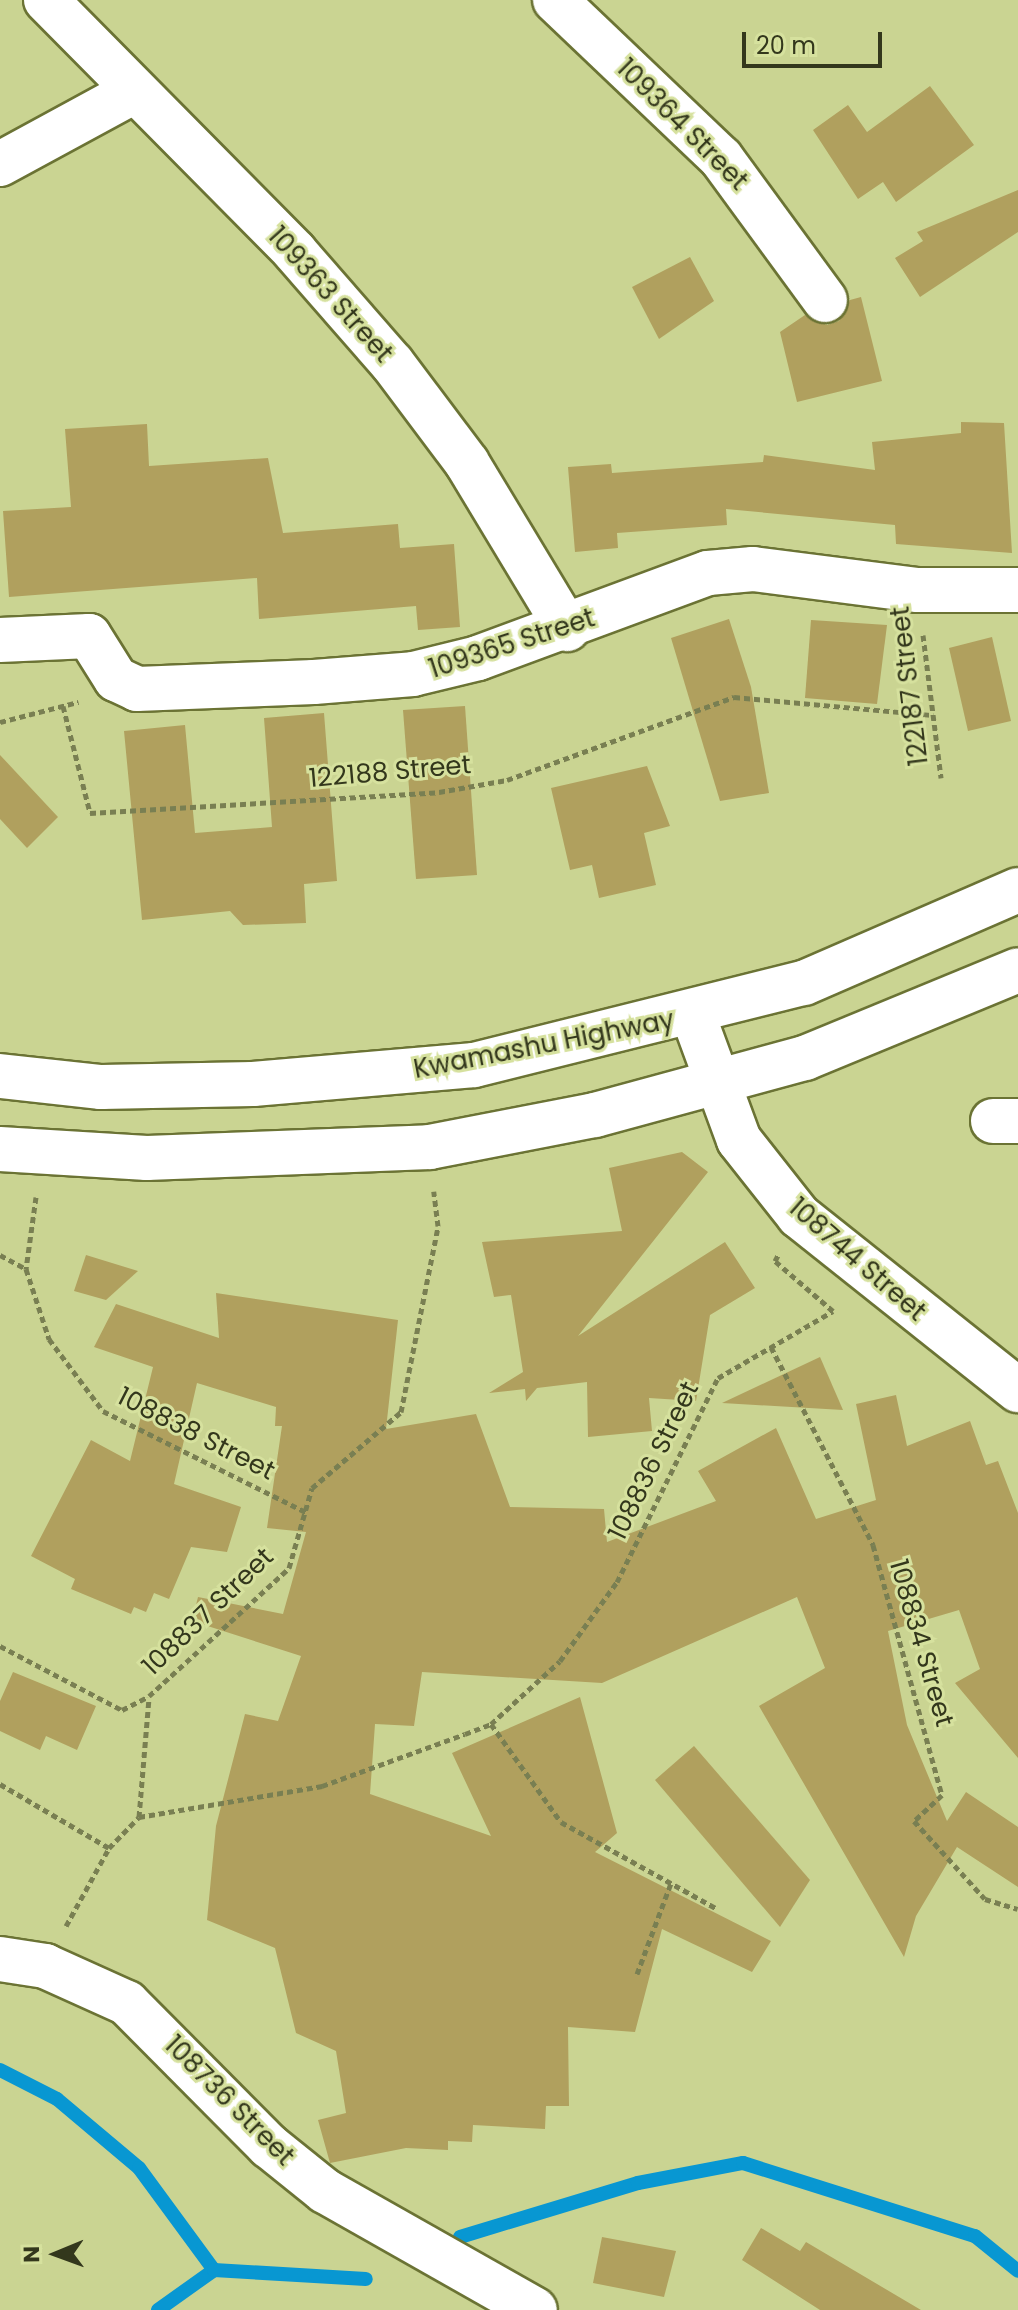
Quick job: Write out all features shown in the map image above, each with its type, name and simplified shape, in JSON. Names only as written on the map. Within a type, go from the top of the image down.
[{"type":"street","name":"109363 Street","points":[[46,0],[131,93],[295,252],[392,363],[467,463],[567,629]]},
{"type":"street","name":"109364 Street","points":[[555,0],[721,158],[825,300]]},
{"type":"street","points":[[0,164],[131,93]]},
{"type":"street","name":"109365 Street","points":[[137,689],[413,674],[567,629],[708,573],[753,569],[918,590],[1018,590]]},
{"type":"street","points":[[0,640],[89,636],[116,679],[137,689]]},
{"type":"street","name":"Kwamashu Highway","points":[[0,1076],[101,1087],[352,1080],[474,1065],[693,1015],[804,983],[1018,890]]},
{"type":"street","points":[[21,1151],[265,1156],[430,1147],[715,1084],[819,1052],[1018,970]]},
{"type":"street","name":"108744 Street","points":[[693,1015],[715,1084],[739,1140],[799,1216],[1018,1390]]},
{"type":"street","name":"108736 Street","points":[[0,1959],[45,1966],[127,2003],[269,2146],[325,2191],[535,2310]]},
{"type":"path","name":"122187 Street","points":[[918,590],[941,778]]},
{"type":"path","points":[[0,722],[137,689]]},
{"type":"path","name":"122188 Street","points":[[63,706],[90,813],[439,792],[507,780],[734,697],[933,715]]},
{"type":"path","name":"108837 Street","points":[[139,1817],[149,1696],[289,1568],[312,1488],[401,1412],[438,1226],[430,1147]]},
{"type":"path","name":"108838 Street","points":[[21,1151],[26,1269],[49,1339],[103,1411],[306,1512]]},
{"type":"path","name":"108836 Street","points":[[139,1817],[322,1786],[491,1724],[594,1622],[718,1378],[833,1311],[775,1261],[799,1216]]},
{"type":"path","points":[[0,1255],[26,1269]]},
{"type":"path","name":"108834 Street","points":[[771,1347],[873,1545],[942,1795],[914,1821],[985,1899],[1018,1909]]},
{"type":"path","points":[[0,1646],[122,1710],[149,1696]]},
{"type":"path","points":[[491,1724],[561,1822],[717,1909]]},
{"type":"path","points":[[0,1784],[109,1848]]},
{"type":"path","points":[[45,1966],[109,1848],[139,1817]]},
{"type":"path","points":[[637,1974],[671,1883]]},
{"type":"building","points":[[930,86],[974,145],[896,202],[883,182],[858,199],[813,130],[848,105],[867,132]]},
{"type":"building","points":[[1018,190],[1018,232],[920,297],[895,258],[923,241],[917,232]]},
{"type":"building","points":[[690,257],[714,301],[659,339],[632,287]]},
{"type":"building","points":[[861,297],[882,381],[797,402],[780,332],[805,315],[827,325],[839,321],[850,300]]},
{"type":"building","points":[[961,422],[1004,423],[1012,553],[896,544],[895,525],[726,509],[727,525],[617,533],[618,548],[575,552],[568,467],[611,464],[612,473],[763,462],[764,455],[875,470],[872,442],[961,433]]},
{"type":"building","points":[[147,424],[149,466],[268,458],[283,533],[398,524],[400,548],[454,544],[460,627],[418,630],[416,606],[259,619],[257,578],[9,597],[3,511],[71,507],[65,429]]},
{"type":"building","points":[[729,619],[751,687],[769,793],[720,801],[671,638]]},
{"type":"building","points":[[811,620],[887,625],[877,704],[805,698]]},
{"type":"building","points":[[992,637],[1011,721],[968,731],[949,648]]},
{"type":"building","points":[[465,706],[477,875],[416,879],[403,710]]},
{"type":"building","points":[[324,713],[337,881],[304,884],[306,923],[243,925],[230,911],[142,920],[124,731],[185,725],[195,833],[272,827],[264,718]]},
{"type":"building","points":[[0,755],[58,817],[27,848],[0,819]]},
{"type":"building","points":[[647,766],[670,826],[644,833],[656,885],[599,898],[592,865],[570,870],[551,788]]},
{"type":"building","points":[[682,1152],[708,1172],[578,1336],[725,1242],[755,1288],[710,1315],[696,1401],[649,1398],[652,1431],[588,1437],[587,1382],[537,1388],[526,1401],[525,1389],[489,1393],[523,1372],[511,1295],[494,1297],[482,1242],[622,1231],[609,1168]]},
{"type":"building","points":[[86,1255],[138,1271],[106,1300],[74,1291]]},
{"type":"building","points":[[216,1293],[398,1320],[386,1429],[476,1414],[510,1507],[604,1509],[607,1542],[716,1501],[698,1471],[776,1428],[816,1519],[876,1500],[856,1404],[896,1395],[907,1446],[970,1421],[986,1465],[998,1461],[1018,1513],[1018,1758],[955,1683],[980,1669],[959,1610],[888,1631],[907,1725],[947,1821],[966,1792],[1018,1827],[1018,1887],[957,1847],[916,1916],[904,1957],[759,1706],[825,1668],[797,1597],[602,1683],[422,1672],[414,1726],[375,1724],[370,1794],[491,1836],[452,1753],[580,1697],[617,1833],[595,1852],[771,1941],[752,1972],[662,1929],[635,2032],[568,2027],[569,2106],[546,2106],[545,2129],[473,2125],[472,2142],[448,2141],[448,2150],[406,2148],[330,2163],[318,2120],[346,2113],[336,2051],[296,2033],[275,1948],[207,1920],[216,1826],[245,1714],[278,1721],[301,1656],[192,1621],[198,1597],[283,1614],[306,1532],[267,1528],[282,1426],[275,1426],[276,1407],[197,1383],[174,1484],[241,1507],[227,1552],[191,1547],[169,1599],[154,1593],[146,1612],[134,1607],[131,1614],[71,1589],[75,1579],[31,1556],[91,1440],[130,1461],[153,1367],[94,1347],[116,1304],[219,1338]]},
{"type":"building","points":[[820,1357],[843,1410],[722,1403]]},
{"type":"building","points":[[13,1672],[96,1706],[77,1750],[46,1736],[40,1750],[0,1731],[0,1701]]},
{"type":"building","points":[[694,1746],[810,1880],[780,1927],[655,1780]]},
{"type":"building","points":[[761,2228],[800,2251],[806,2242],[921,2310],[820,2310],[742,2260]]},
{"type":"building","points":[[602,2237],[676,2251],[664,2297],[593,2283]]},
{"type":"waterway","points":[[0,2070],[57,2099],[139,2168],[214,2270]]},
{"type":"waterway","points":[[460,2237],[638,2183],[743,2163],[975,2236],[1018,2271]]},
{"type":"waterway","points":[[158,2310],[214,2270],[366,2279]]}]
